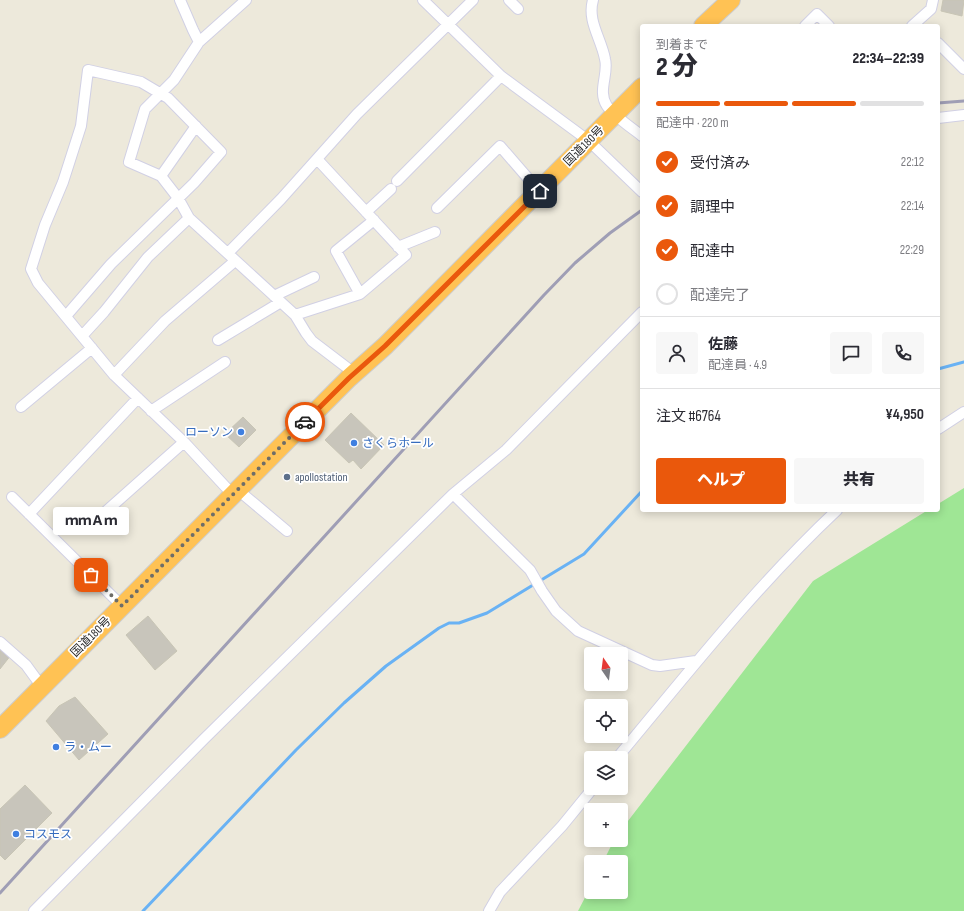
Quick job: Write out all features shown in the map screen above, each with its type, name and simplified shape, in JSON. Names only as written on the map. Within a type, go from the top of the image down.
[{"type":"highway","points":[[705,24],[731,0]]},
{"type":"highway","name":"国道180号","points":[[0,729],[354,373],[385,346],[640,90]]},
{"type":"street","points":[[180,0],[192,30],[199,42]]},
{"type":"street","points":[[246,0],[199,42],[174,80],[145,109],[129,162],[161,176],[178,198],[189,218],[295,315],[312,341],[354,373]]},
{"type":"street","points":[[423,0],[501,76],[589,141],[640,190]]},
{"type":"street","points":[[228,254],[281,199],[357,114],[473,0]]},
{"type":"street","points":[[509,0],[518,9]]},
{"type":"street","points":[[594,0],[591,8],[593,24],[606,60],[602,93],[607,106],[640,134]]},
{"type":"street","points":[[917,24],[931,9],[933,0]]},
{"type":"street","points":[[806,24],[817,14],[827,24]]},
{"type":"street","points":[[940,45],[964,69]]},
{"type":"street","points":[[66,316],[111,264],[178,198],[221,152],[168,98],[160,93],[141,82],[88,70],[81,126],[63,182],[45,225],[31,269],[38,283],[114,375],[235,492],[287,531]]},
{"type":"street","points":[[366,212],[501,76]]},
{"type":"street","points":[[940,118],[964,115]]},
{"type":"street","points":[[161,176],[196,126]]},
{"type":"street","points":[[437,208],[500,146],[540,191]]},
{"type":"street","points":[[295,315],[360,294],[406,255],[317,159]]},
{"type":"street","points":[[82,336],[104,312],[148,257],[189,218]]},
{"type":"street","points":[[360,294],[336,251],[374,220]]},
{"type":"street","points":[[398,247],[435,232]]},
{"type":"street","points":[[114,375],[166,321],[235,261]]},
{"type":"street","points":[[218,340],[278,299],[314,277]]},
{"type":"street","points":[[34,911],[204,739],[453,494],[506,450],[640,314]]},
{"type":"street","points":[[21,407],[92,348]]},
{"type":"street","points":[[151,412],[225,362]]},
{"type":"street","points":[[29,514],[138,398]]},
{"type":"street","points":[[940,427],[964,412]]},
{"type":"street","points":[[103,514],[184,442]]},
{"type":"street","points":[[453,494],[530,570],[556,611],[578,631],[652,665],[660,666],[696,661]]},
{"type":"street","points":[[12,497],[122,606]]},
{"type":"street","points":[[624,751],[696,661],[758,590],[835,512]]},
{"type":"street","points":[[0,642],[26,664],[42,687]]},
{"type":"street","points":[[489,911],[500,892],[562,826],[587,795]]},
{"type":"green space","points":[[964,488],[964,911],[578,911],[584,899],[628,899],[628,855],[606,855],[610,847],[628,847],[628,821],[813,581],[925,512],[940,512],[940,503]]},
{"type":"building","points":[[943,0],[964,0],[962,16],[941,11]]},
{"type":"building","name":"さくらホール","points":[[351,413],[384,445],[361,469],[353,460],[349,463],[325,440]]},
{"type":"building","name":"ローソン","points":[[243,417],[256,430],[239,447],[225,434]]},
{"type":"building","points":[[148,616],[177,651],[155,670],[126,635]]},
{"type":"building","points":[[0,647],[11,655],[0,669]]},
{"type":"building","points":[[75,697],[108,734],[79,760],[46,721],[59,706]]},
{"type":"building","name":"コスモス","points":[[25,785],[52,813],[5,860],[0,855],[0,809]]},
{"type":"waterway","points":[[940,368],[964,362]]},
{"type":"waterway","points":[[143,911],[296,750],[344,703],[386,666],[439,628],[449,623],[459,623],[487,613],[584,554],[640,493]]},
{"type":"railway","points":[[940,103],[964,101]]},
{"type":"railway","points":[[0,893],[544,295],[575,263],[610,233],[640,211]]},
{"type":"way so far","points":[[91,575],[122,606],[305,422]]},
{"type":"place","name":"ローソン","points":[[241,432]]},
{"type":"place","name":"さくらホール","points":[[354,443]]},
{"type":"place","name":"apollostation","points":[[287,477]]},
{"type":"place","name":"ｍｍＡｍ","points":[[91,575]]},
{"type":"place","name":"ラ・ムー","points":[[56,747]]},
{"type":"place","name":"コスモス","points":[[16,834]]},
{"type":"route","points":[[305,422],[349,378],[385,346],[540,191]]}]
